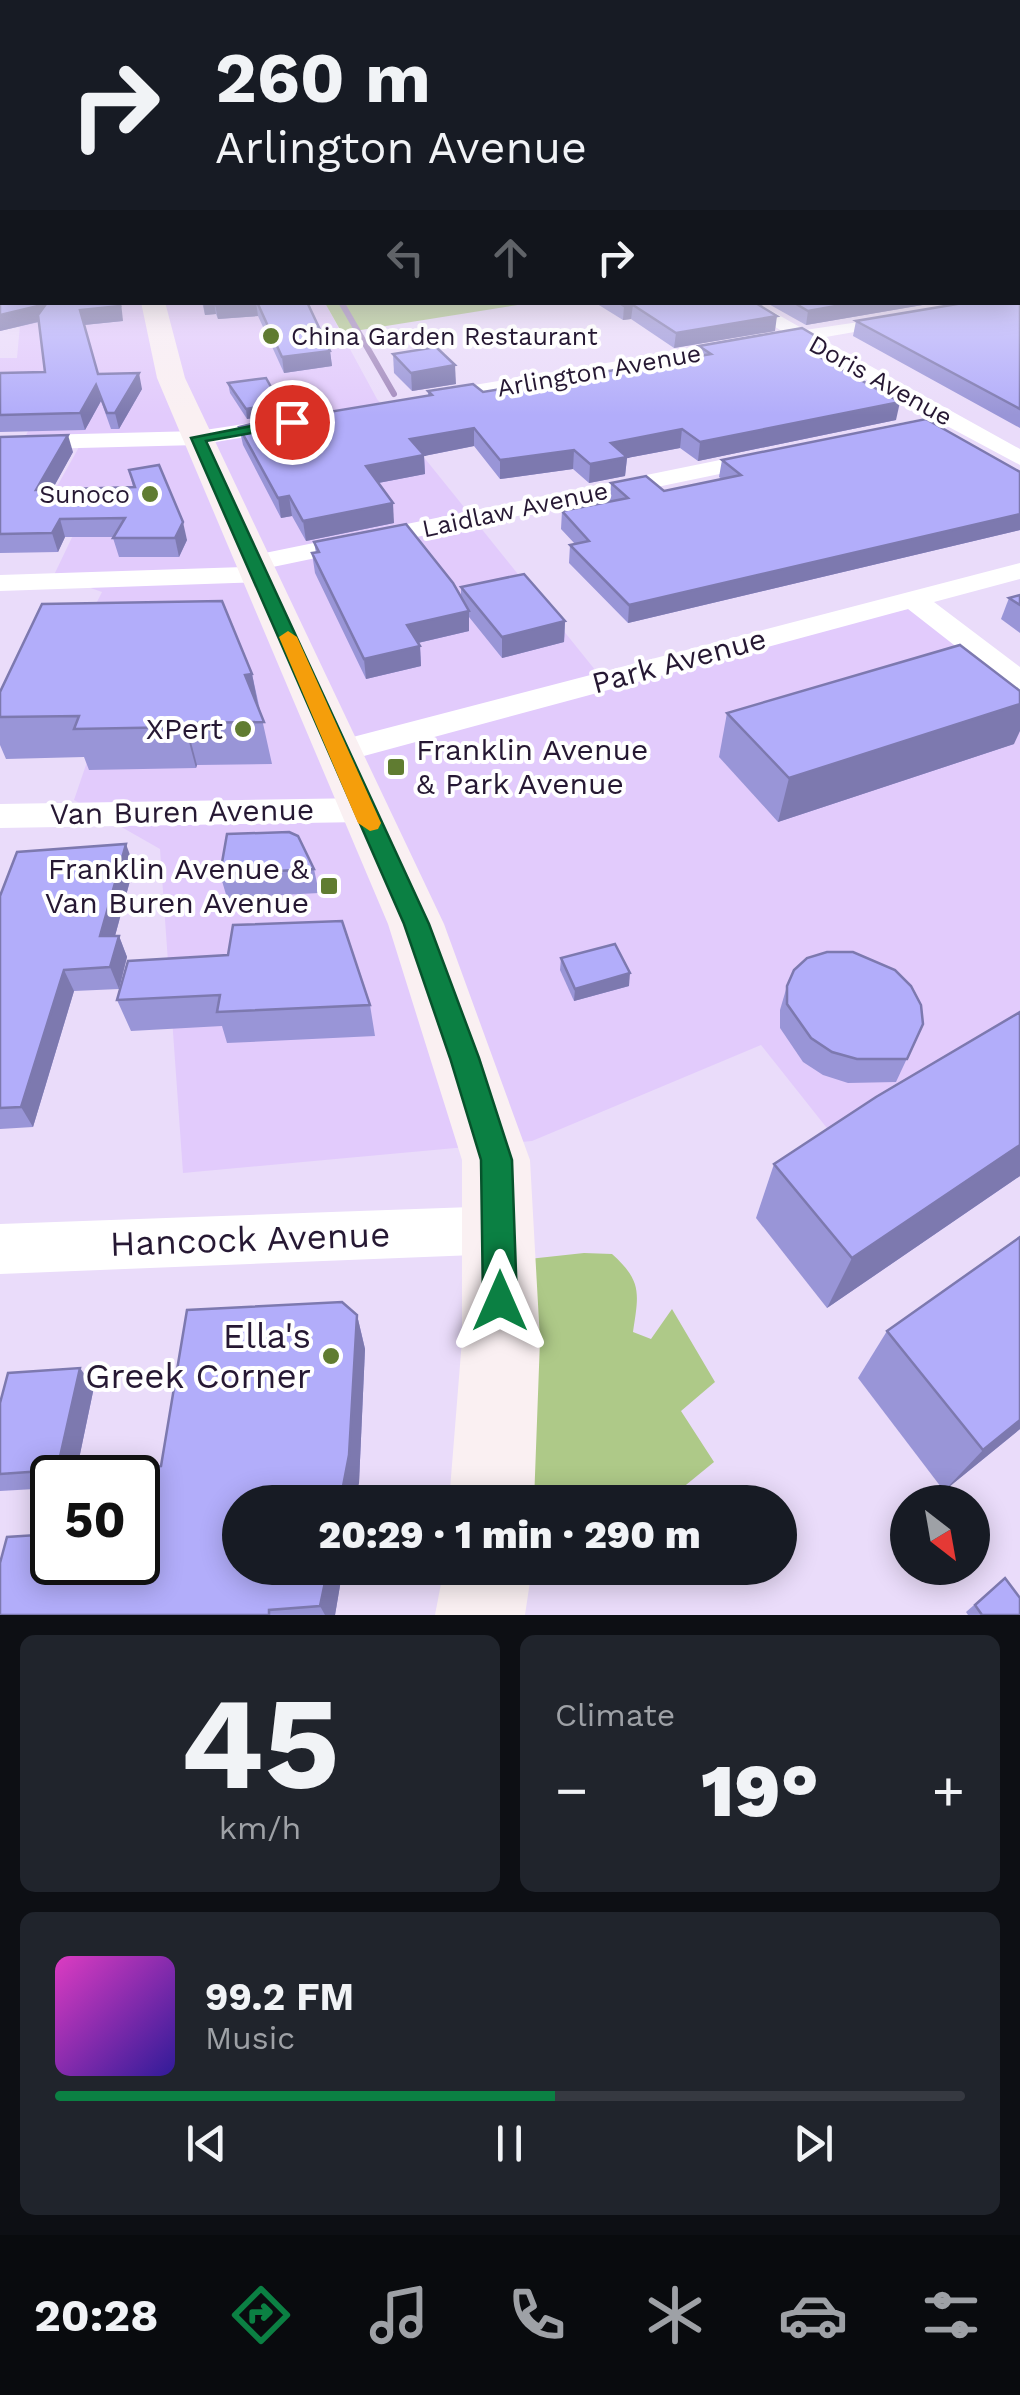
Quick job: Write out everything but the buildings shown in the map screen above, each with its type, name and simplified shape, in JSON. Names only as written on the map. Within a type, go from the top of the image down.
[{"type":"main road","points":[[155,305],[164,358],[416,924],[465,1058],[496,1160],[501,1340],[493,1485]]},
{"type":"main road","points":[[480,1615],[485,1585]]},
{"type":"street","name":"Doris Avenue","points":[[748,305],[1020,458]]},
{"type":"street","name":"Arlington Avenue","points":[[420,400],[918,316]]},
{"type":"street","points":[[873,435],[950,419]]},
{"type":"street","points":[[0,443],[198,438],[305,420]]},
{"type":"street","name":"Laidlaw Avenue","points":[[0,583],[258,568],[796,451]]},
{"type":"street","name":"Park Avenue","points":[[338,752],[1020,571]]},
{"type":"street","points":[[912,599],[1020,682]]},
{"type":"street","name":"Van Buren Avenue","points":[[0,816],[364,810]]},
{"type":"street","name":"Hancock Avenue","points":[[0,1250],[500,1230]]},
{"type":"shaded area","points":[[22,305],[326,305],[377,399],[600,676],[909,609],[1020,684],[1020,1017],[834,1137],[761,1045],[532,1141],[183,1173],[160,849],[74,800],[102,718],[55,685],[102,592],[54,575],[87,506],[46,506],[83,440],[23,441],[48,391],[0,390],[0,358],[17,358]]},
{"type":"green space","points":[[326,305],[517,305],[342,333]]},
{"type":"green space","points":[[612,1254],[629,1272],[636,1288],[633,1332],[651,1339],[672,1309],[715,1382],[681,1411],[714,1462],[686,1485],[492,1485],[500,1262]]},
{"type":"waterway","points":[[343,305],[394,394]]},
{"type":"slow traffic","points":[[288,637],[370,823]]},
{"type":"place","name":"China Garden Restaurant","points":[[271,336]]},
{"type":"place","name":"Sunoco","points":[[150,494]]},
{"type":"place","name":"XPert","points":[[243,729]]},
{"type":"place","name":"Franklin Avenue & Park Avenue","points":[[396,767]]},
{"type":"place","name":"Franklin Avenue & Van Buren Avenue","points":[[329,886]]},
{"type":"place","name":"Ella's Greek Corner","points":[[331,1356]]},
{"type":"route","points":[[292,422],[198,438],[416,924],[465,1058],[496,1160],[500,1301]]}]
